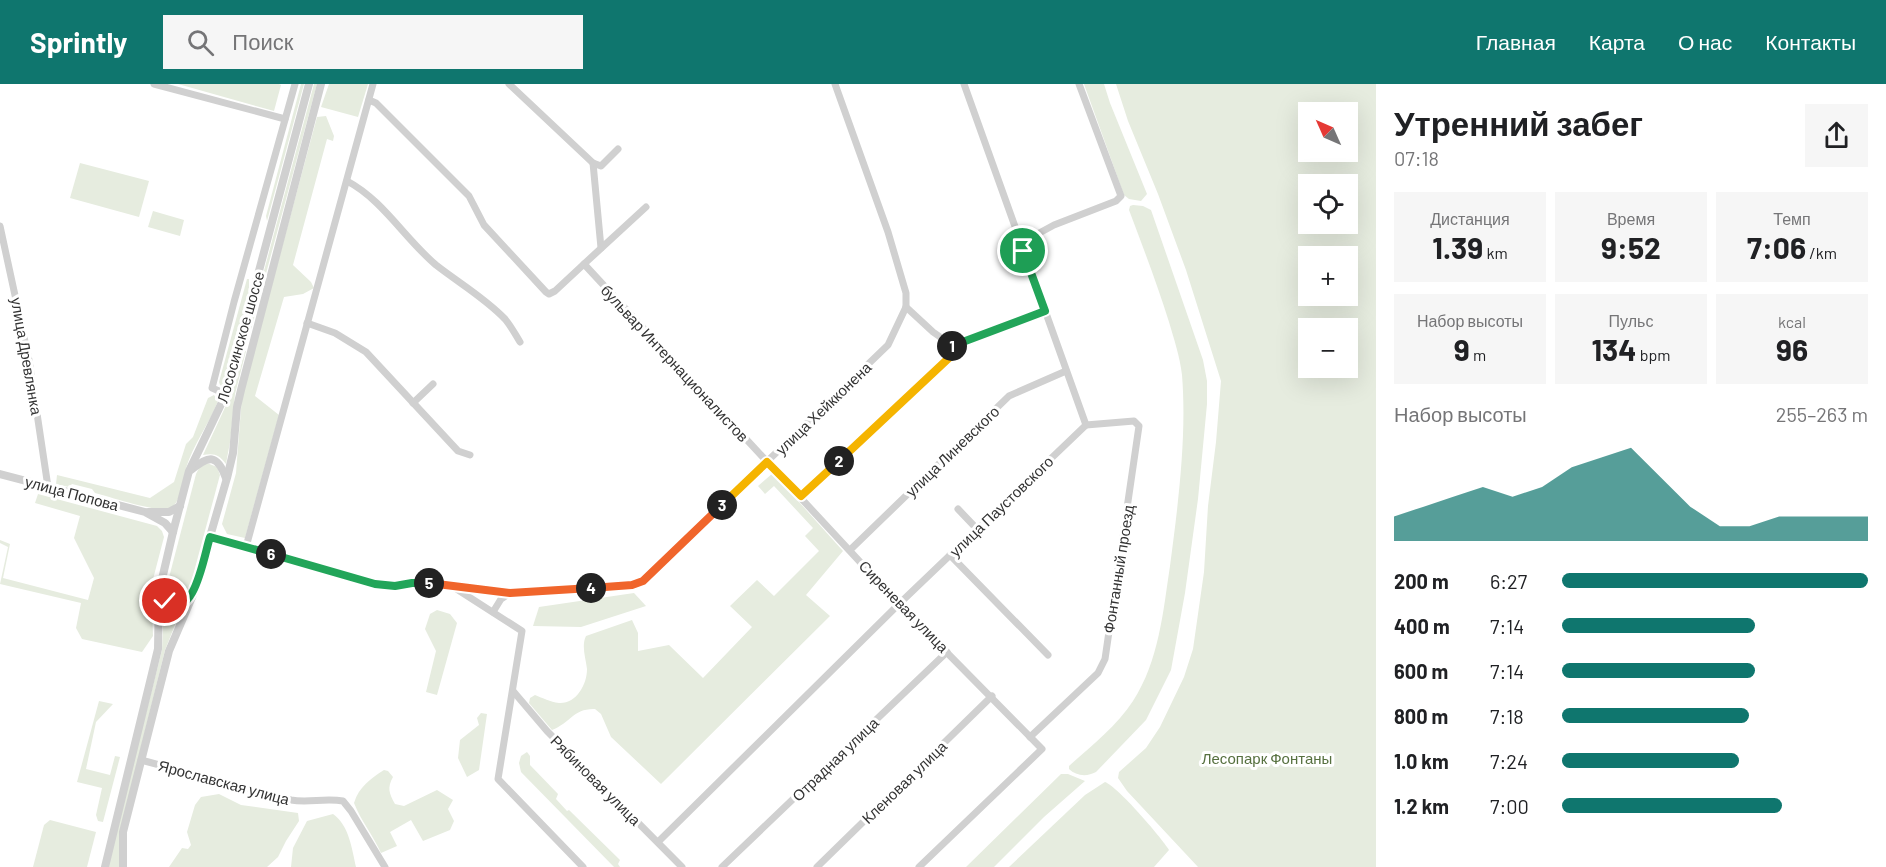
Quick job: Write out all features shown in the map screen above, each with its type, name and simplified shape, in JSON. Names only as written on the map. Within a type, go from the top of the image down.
[{"type":"street","points":[[154,84],[285,119]]},
{"type":"street","points":[[226,394],[212,388],[295,84]]},
{"type":"street","name":"Лососинское шоссе","points":[[105,867],[158,649],[159,592],[173,532],[189,471],[226,394],[309,84]]},
{"type":"street","name":"Лососинское шоссе","points":[[123,867],[123,832],[141,760],[169,651],[193,595],[227,478],[233,453],[237,407],[321,84]]},
{"type":"street","points":[[246,547],[373,84]]},
{"type":"street","points":[[509,84],[592,163],[601,166],[618,149]]},
{"type":"street","points":[[835,84],[888,232],[906,293],[906,307],[952,346]]},
{"type":"street","points":[[964,84],[1086,425]]},
{"type":"street","points":[[1021,243],[1054,225],[1116,201],[1121,196],[1079,84]]},
{"type":"street","points":[[369,100],[376,104],[469,196],[484,225],[547,293],[555,291],[646,207]]},
{"type":"street","points":[[592,163],[601,248]]},
{"type":"street","points":[[346,181],[358,187],[386,213],[436,265],[489,304],[506,320],[520,342]]},
{"type":"street","points":[[257,222],[271,225]]},
{"type":"street","name":"улица Древлянка","points":[[0,226],[29,360],[48,487]]},
{"type":"street","name":"бульвар Интернационалистов","points":[[584,264],[767,462]]},
{"type":"street","name":"улица Хейкконена","points":[[210,537],[375,584],[395,586],[428,583],[510,593],[632,585],[643,581],[888,345],[906,307]]},
{"type":"street","points":[[952,346],[1045,311]]},
{"type":"street","points":[[307,323],[335,333],[366,352],[458,451],[470,454]]},
{"type":"street","points":[[240,342],[253,344]]},
{"type":"street","points":[[801,496],[951,356],[952,346]]},
{"type":"street","name":"улица Линевского","points":[[850,550],[1009,396],[1066,370]]},
{"type":"street","points":[[413,403],[433,384]]},
{"type":"street","name":"Фонтанный проезд","points":[[1030,737],[1098,673],[1105,659],[1139,426],[1134,421],[1086,425]]},
{"type":"street","name":"улица Паустовского","points":[[658,842],[899,604],[1086,425]]},
{"type":"street","points":[[189,471],[202,460],[215,459],[227,478]]},
{"type":"street","name":"Сиреневая улица","points":[[767,462],[899,604],[1042,749],[920,867]]},
{"type":"street","name":"улица Попова","points":[[0,474],[145,512],[165,523],[173,532]]},
{"type":"street","name":"улица Попова","points":[[145,512],[169,512],[180,506]]},
{"type":"street","points":[[958,509],[977,529]]},
{"type":"street","points":[[950,555],[1048,655]]},
{"type":"street","points":[[452,586],[522,631],[498,779],[583,867]]},
{"type":"street","points":[[159,592],[171,606],[183,604],[193,595]]},
{"type":"street","points":[[493,612],[501,599],[510,593]]},
{"type":"street","name":"Отрадная улица","points":[[722,867],[947,652]]},
{"type":"street","name":"Рябиновая улица","points":[[513,691],[547,732],[682,867]]},
{"type":"street","name":"Кленовая улица","points":[[817,867],[992,696]]},
{"type":"street","name":"Ярославская улица","points":[[141,760],[291,800],[301,802],[332,799],[343,801],[386,867]]},
{"type":"green space","points":[[178,84],[279,84],[281,85],[274,111]]},
{"type":"green space","points":[[301,84],[304,84],[267,221],[266,216]]},
{"type":"green space","points":[[314,84],[317,84],[250,333],[246,338]]},
{"type":"green space","points":[[329,84],[368,84],[358,117],[321,107]]},
{"type":"green space","points":[[1084,84],[1104,84],[1147,194],[1141,201],[1129,199],[1124,195]]},
{"type":"green space","name":"Лесопарк Фонтаны","points":[[1116,84],[1376,84],[1376,867],[1198,867],[1127,791],[1118,778],[1119,772],[1146,748],[1160,727],[1184,677],[1193,649],[1204,572],[1208,506],[1221,381],[1186,270],[1128,121]]},
{"type":"green space","points":[[326,116],[334,136],[333,141],[327,139],[293,265],[311,282],[314,288],[303,294],[284,297],[255,396],[279,415],[245,538],[227,534],[222,524],[236,473],[242,396],[317,117]]},
{"type":"green space","points":[[80,163],[149,181],[139,217],[70,198]]},
{"type":"green space","points":[[1133,205],[1151,210],[1203,360],[1207,381],[1207,404],[1198,499],[1185,593],[1171,670],[1146,720],[1096,772],[1082,775],[1069,769],[1069,766],[1127,710],[1149,670],[1159,636],[1165,601],[1181,471],[1183,399],[1181,368],[1164,308],[1129,210]]},
{"type":"green space","points":[[153,211],[184,220],[180,236],[148,227]]},
{"type":"green space","points":[[247,279],[249,279],[249,292],[225,383],[222,386],[219,382]]},
{"type":"green space","points":[[243,350],[246,351],[235,394],[226,464],[216,455],[203,455],[228,401]]},
{"type":"green space","points":[[214,395],[218,401],[189,459],[179,498],[172,507],[162,509],[133,504],[95,493],[92,489],[72,484],[69,487],[56,484],[57,475],[150,498],[174,482],[186,444],[193,437],[208,398]]},
{"type":"green space","points":[[207,463],[217,467],[220,475],[188,594],[181,600],[174,601],[168,597],[166,589],[196,474],[199,468]]},
{"type":"green space","points":[[773,473],[843,551],[806,595],[830,616],[661,784],[611,737],[601,714],[595,709],[577,713],[552,730],[529,703],[530,698],[535,695],[559,703],[575,697],[585,681],[586,636],[632,620],[638,633],[638,651],[669,645],[703,678],[752,627],[730,606],[757,580],[774,596],[819,551],[805,536],[813,528],[774,486],[765,494],[758,486]]},
{"type":"green space","points":[[38,494],[157,526],[162,531],[164,537],[151,587],[153,636],[142,652],[82,639],[76,628],[81,603],[0,584],[8,547],[0,543],[0,540],[10,544],[3,578],[88,600],[94,578],[74,538],[80,516],[35,503]]},
{"type":"green space","points":[[634,593],[646,606],[581,627],[533,626],[539,607]]},
{"type":"green space","points":[[164,606],[175,611],[181,610],[165,650],[120,832],[120,867],[107,867],[162,650]]},
{"type":"green space","points":[[437,610],[450,614],[457,623],[437,695],[426,692],[436,651],[425,629],[430,614]]},
{"type":"green space","points":[[99,701],[113,704],[96,722],[86,769],[110,775],[115,756],[120,757],[103,822],[98,821],[96,815],[102,788],[77,782]]},
{"type":"green space","points":[[481,713],[487,714],[479,770],[467,777],[458,758],[460,740],[479,725],[477,718]]},
{"type":"green space","points":[[527,752],[530,756],[530,765],[558,794],[556,799],[620,860],[618,864],[620,867],[614,867],[521,772],[519,763],[521,756]]},
{"type":"green space","points":[[384,770],[393,777],[390,790],[395,804],[404,806],[437,790],[453,800],[448,809],[454,821],[450,830],[423,841],[411,820],[390,832],[397,846],[381,853],[354,803],[366,784]]},
{"type":"green space","points":[[1061,774],[1068,774],[1085,781],[1044,817],[994,867],[966,867]]},
{"type":"green space","points":[[1105,782],[1129,802],[1169,850],[1154,867],[1009,867],[1085,795]]},
{"type":"green space","points":[[219,794],[241,805],[298,813],[299,821],[278,857],[267,867],[169,867],[182,848],[188,849],[191,845],[187,832],[195,805],[201,797]]},
{"type":"green space","points":[[333,814],[343,824],[356,867],[291,867],[293,848],[307,821]]},
{"type":"green space","points":[[50,820],[96,832],[87,867],[33,867],[44,825]]},
{"type":"route","points":[[165,601],[171,606],[181,605],[193,595],[210,537],[375,584],[395,586],[428,583],[510,593],[632,585],[643,581],[767,462],[801,496],[951,356],[952,346],[1045,311],[1023,251]]}]
